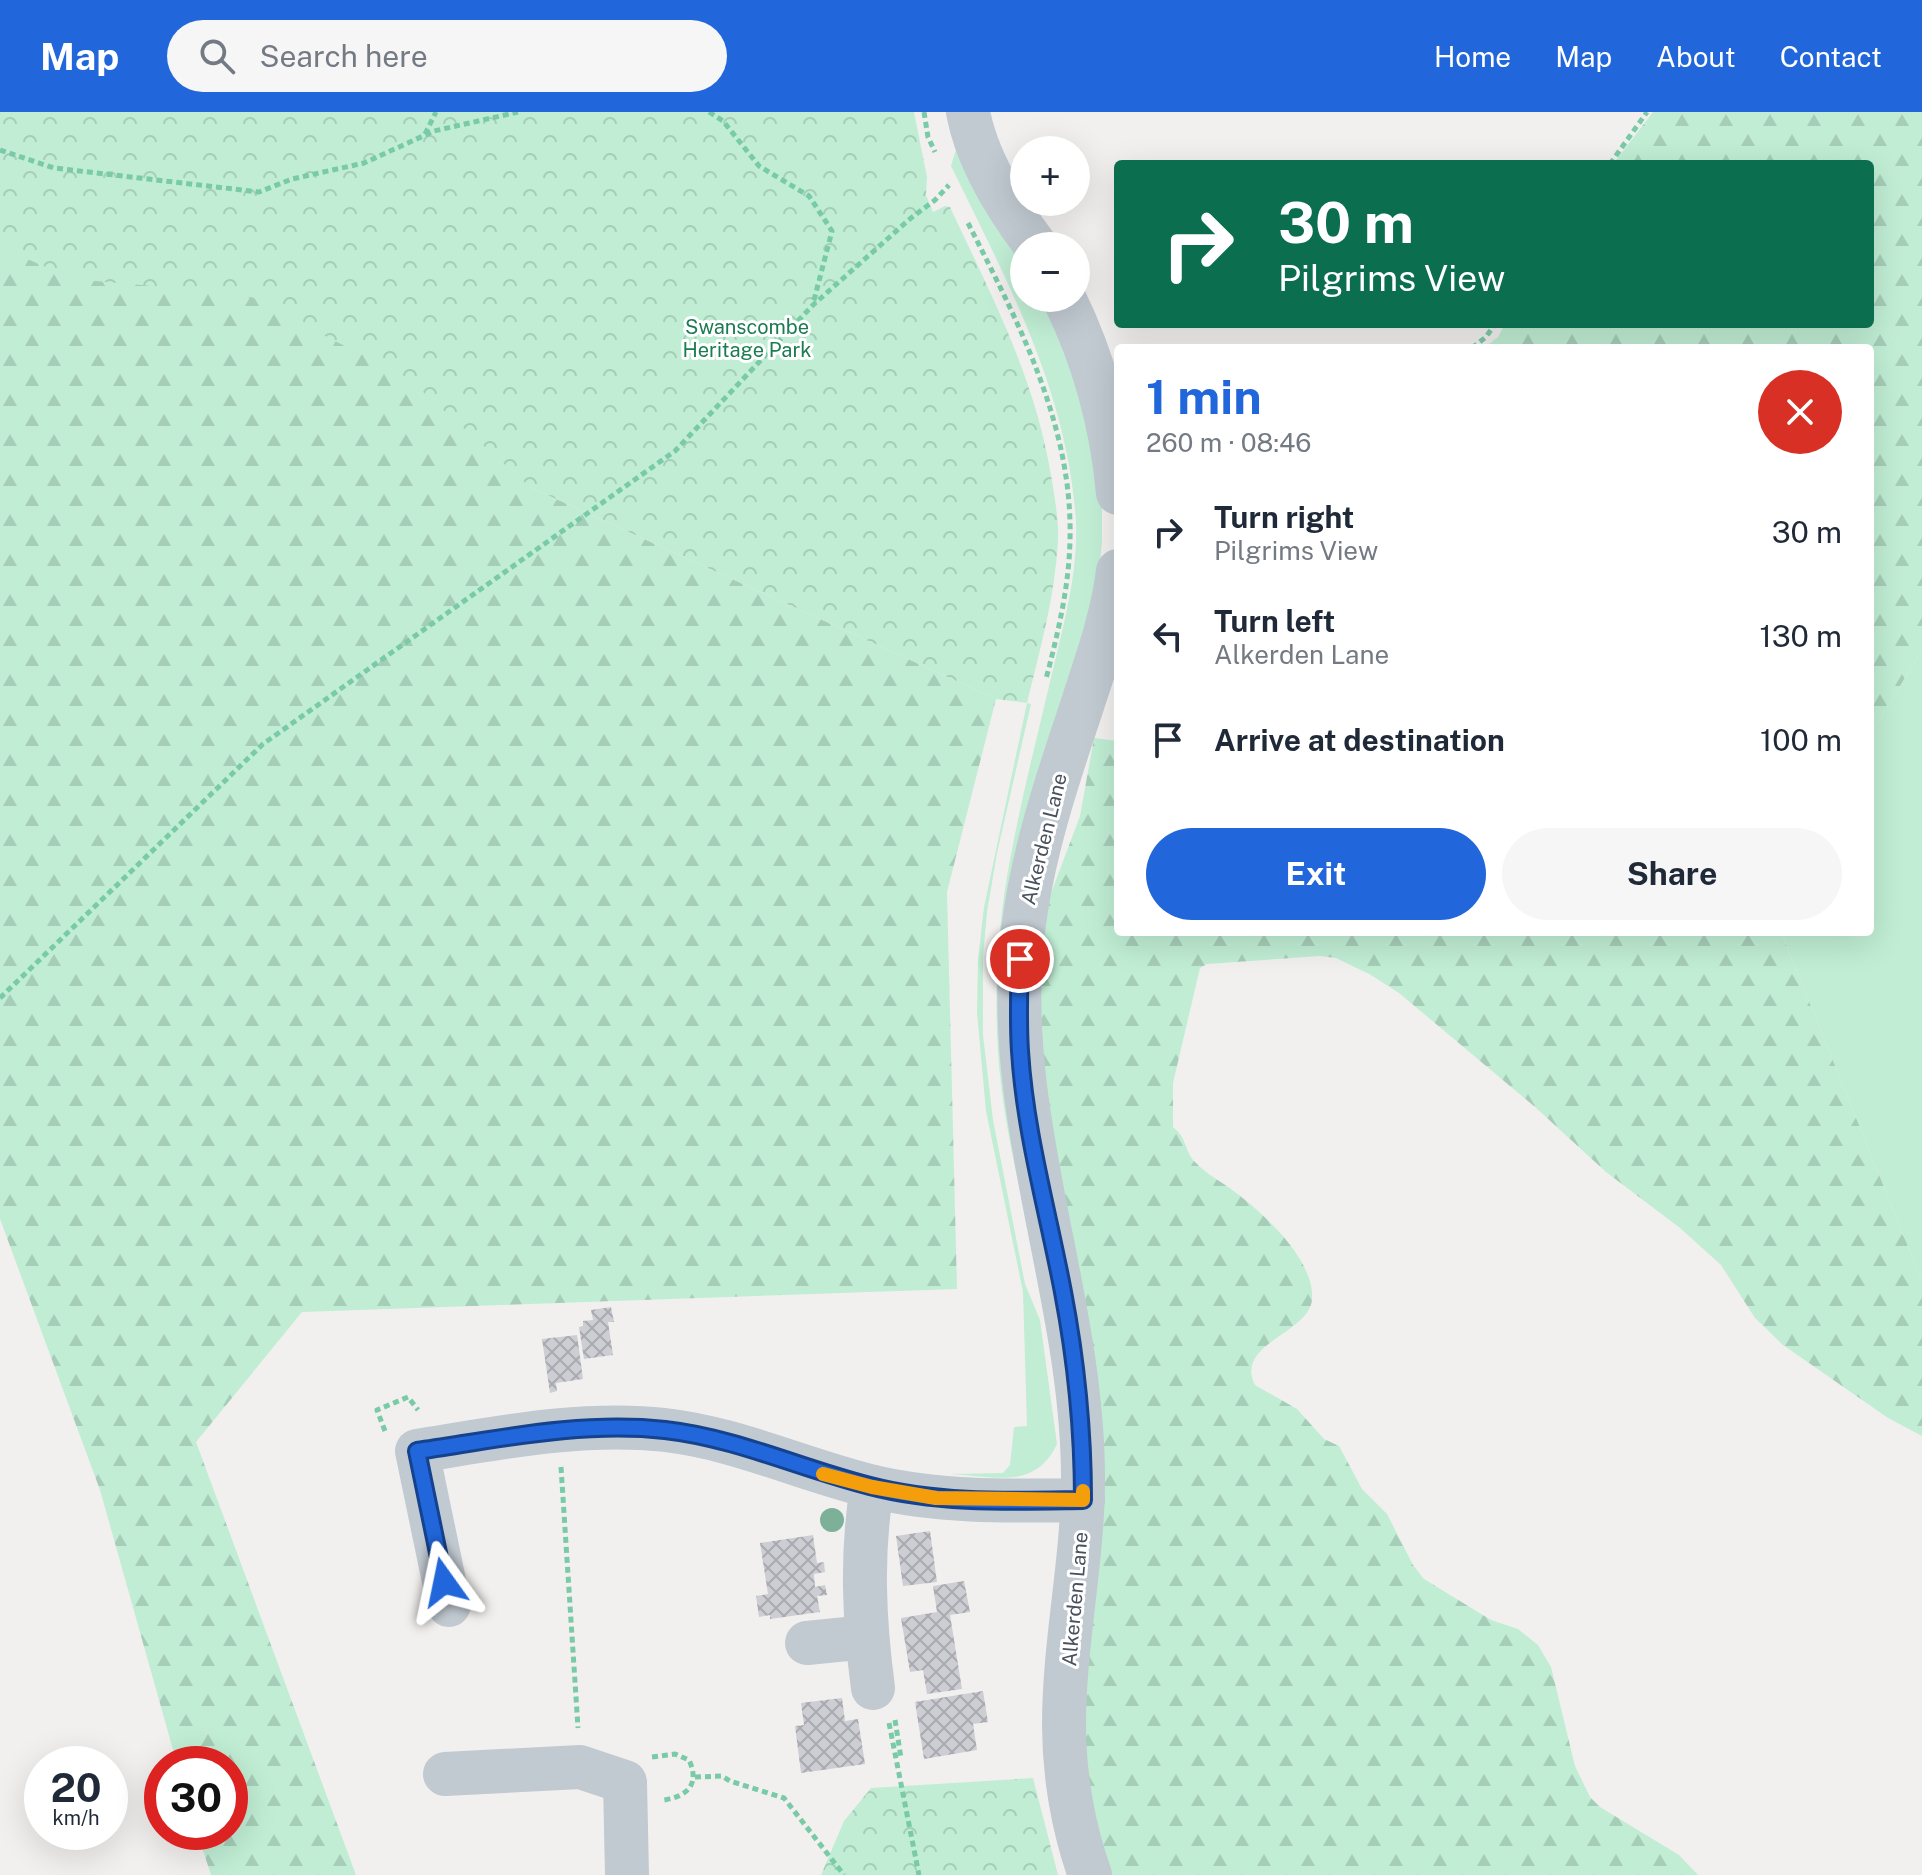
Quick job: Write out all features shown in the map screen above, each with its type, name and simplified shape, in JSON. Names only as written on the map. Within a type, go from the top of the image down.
[{"type":"street","points":[[968,112],[977,144],[1026,232]]},
{"type":"street","points":[[1071,312],[1099,390],[1114,463]]},
{"type":"street","name":"Alkerden Lane","points":[[1090,1875],[1067,1780],[1064,1724],[1082,1541],[1079,1426],[1067,1316],[1025,1095],[1020,1051],[1019,990],[1023,930],[1035,863],[1052,798],[1108,623],[1114,592]]},
{"type":"street","points":[[449,1605],[417,1451],[579,1428],[643,1428],[726,1441],[813,1471],[872,1487],[958,1499],[1083,1500]]},
{"type":"street","points":[[872,1487],[864,1558],[867,1637],[878,1691]]},
{"type":"street","points":[[807,1643],[867,1637]]},
{"type":"street","points":[[445,1774],[580,1767],[625,1782],[627,1875]]},
{"type":"path","points":[[425,135],[436,112]]},
{"type":"path","points":[[0,150],[54,168],[259,192],[292,179],[364,163],[425,135],[518,112]]},
{"type":"path","points":[[709,112],[723,121],[759,166],[809,196],[832,231],[813,305]]},
{"type":"path","points":[[1613,160],[1647,112]]},
{"type":"path","points":[[0,998],[263,744],[675,451],[813,305],[949,185]]},
{"type":"path","points":[[1477,344],[1492,328]]},
{"type":"path","points":[[388,1437],[377,1410],[406,1397],[411,1398],[426,1420]]},
{"type":"path","points":[[556,1460],[561,1460],[580,1767]]},
{"type":"path","points":[[901,1758],[891,1693],[878,1691],[919,1875]]},
{"type":"path","points":[[695,1777],[722,1776],[784,1798],[844,1875]]},
{"type":"green space","name":"Swanscombe Heritage Park","points":[[0,112],[914,112],[927,177],[926,195],[933,212],[950,207],[1011,340],[1045,444],[1058,541],[1054,582],[1027,703],[996,699],[530,487],[406,377],[242,294],[73,279],[0,247]]},
{"type":"green space","points":[[1653,112],[1922,112],[1922,650],[1874,728],[1874,344],[1489,344],[1503,328],[1874,328],[1874,160],[1616,160]]},
{"type":"green space","points":[[0,118],[310,189],[530,487],[996,699],[947,892],[957,1289],[302,1312],[196,1442],[356,1875],[211,1875],[203,1850],[248,1850],[248,1746],[172,1746],[100,1490],[0,1219]]},
{"type":"green space","points":[[957,146],[1010,235],[1010,289],[993,252],[951,166]]},
{"type":"green space","points":[[1021,312],[1054,312],[1071,348],[1102,500],[1102,541],[1098,583],[1049,752],[1031,1242],[1011,1148],[1000,1076],[998,955],[1002,907],[1015,835],[1070,595],[1076,540],[1071,474],[1061,428]]},
{"type":"green space","points":[[1922,650],[1922,1281],[1783,936],[1874,936],[1874,728]]},
{"type":"green space","points":[[1027,703],[1031,704],[997,853],[987,912],[983,956],[983,1035],[993,1120],[1025,1284],[1040,1320],[1057,1444],[1037,1469],[1025,1475],[997,1478],[949,1474],[1003,1473],[1010,1465],[1014,1427],[1027,1426],[1023,1292],[986,1111],[977,1013],[978,960],[984,907]]},
{"type":"green space","points":[[1094,738],[1114,740],[1114,936],[1783,936],[1922,1281],[1922,1436],[1888,1418],[1783,1345],[1755,1318],[1721,1265],[1680,1228],[1606,1172],[1535,1107],[1399,993],[1336,958],[1320,956],[1207,964],[1200,968],[1173,1083],[1173,1127],[1192,1158],[1273,1225],[1297,1254],[1311,1285],[1312,1300],[1308,1311],[1255,1359],[1251,1371],[1255,1385],[1297,1409],[1324,1439],[1339,1446],[1362,1489],[1387,1514],[1413,1565],[1424,1579],[1491,1620],[1518,1629],[1538,1645],[1551,1667],[1575,1766],[1590,1797],[1600,1807],[1679,1855],[1698,1875],[1107,1875],[1087,1801],[1043,1129],[1040,958],[1050,896],[1080,816]]},
{"type":"green space","points":[[1033,1778],[1058,1875],[821,1875],[844,1821],[871,1788]]},
{"type":"building","points":[[611,1307],[614,1322],[608,1322],[613,1355],[584,1359],[579,1327],[583,1326],[583,1321],[593,1320],[591,1310]]},
{"type":"building","points":[[577,1335],[583,1379],[556,1383],[557,1391],[550,1393],[542,1339]]},
{"type":"building","points":[[930,1531],[937,1582],[903,1586],[896,1536]]},
{"type":"building","points":[[813,1535],[817,1563],[824,1562],[825,1572],[814,1574],[815,1587],[825,1585],[827,1595],[817,1596],[820,1612],[770,1619],[770,1615],[759,1617],[756,1596],[768,1594],[760,1543]]},
{"type":"building","points":[[964,1581],[970,1612],[950,1615],[962,1689],[927,1694],[923,1670],[910,1672],[901,1618],[937,1612],[933,1586]]},
{"type":"building","points":[[983,1691],[988,1722],[973,1724],[977,1750],[924,1759],[915,1702]]},
{"type":"building","points":[[842,1698],[845,1721],[858,1719],[865,1764],[801,1773],[795,1726],[804,1725],[801,1703]]},
{"type":"slow traffic","points":[[823,1474],[872,1487],[936,1498],[1083,1500],[1083,1491]]},
{"type":"route","points":[[444,1582],[417,1451],[539,1432],[606,1426],[666,1430],[726,1441],[813,1471],[910,1494],[958,1499],[1083,1500],[1075,1376],[1067,1316],[1033,1147],[1020,1051],[1020,959]]}]
